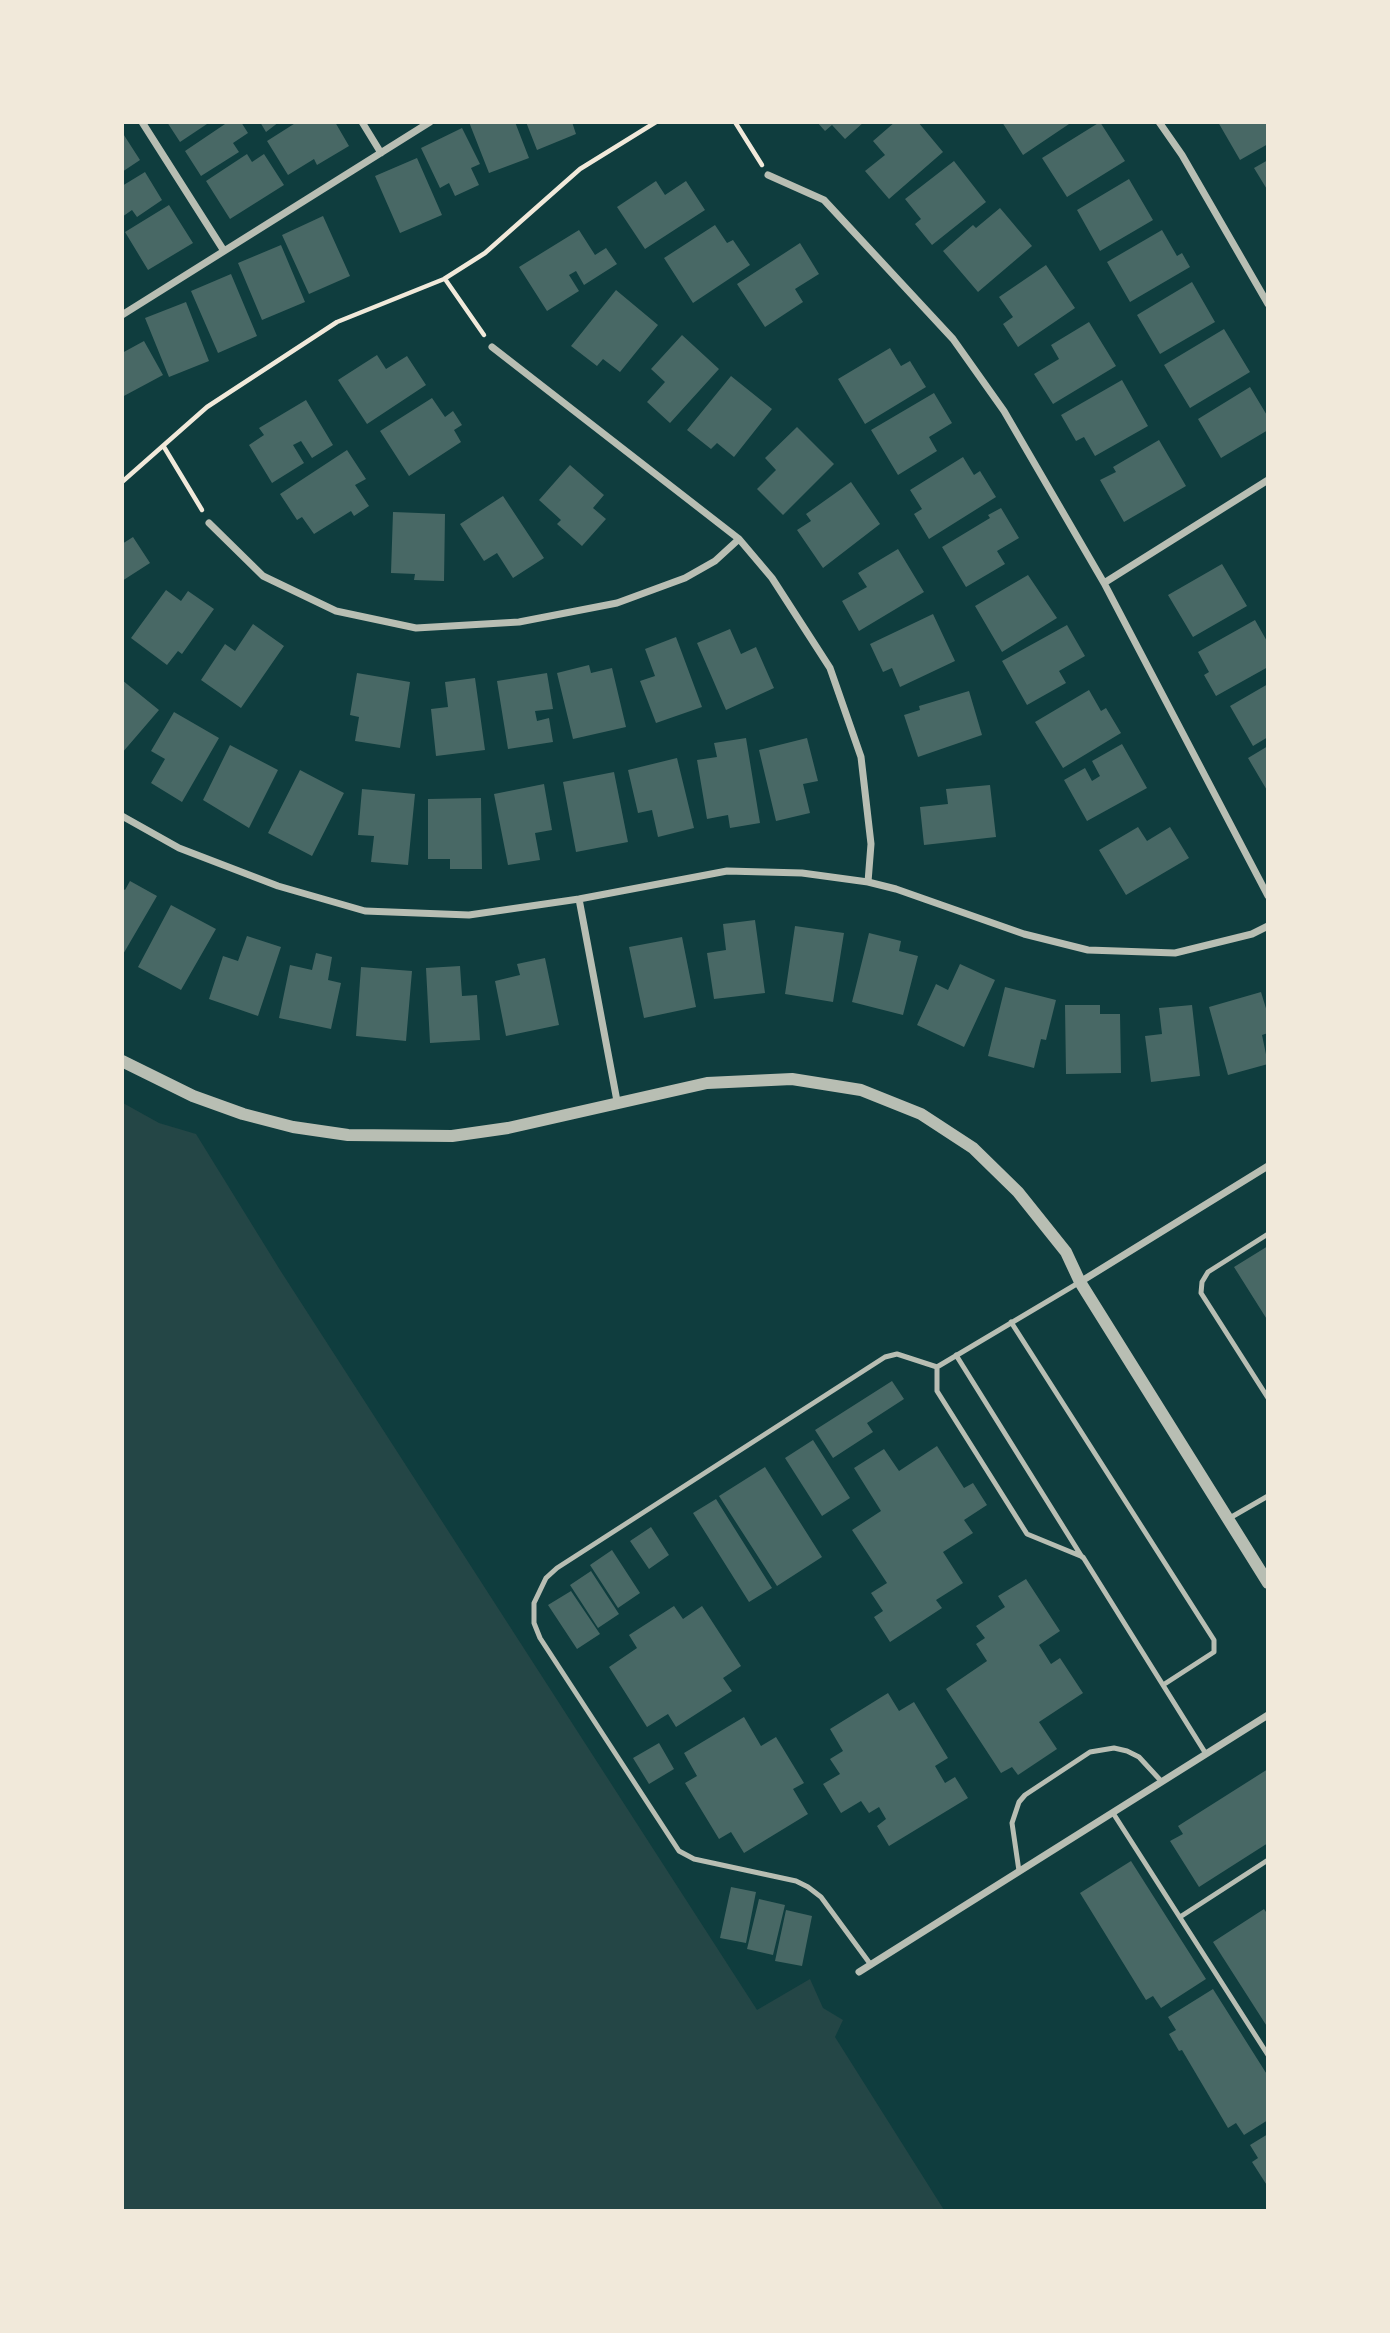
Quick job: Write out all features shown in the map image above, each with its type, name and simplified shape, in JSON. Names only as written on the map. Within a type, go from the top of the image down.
[{"type":"street","points":[[142,122],[224,251]]},
{"type":"street","points":[[362,122],[381,153]]},
{"type":"street","points":[[122,315],[430,122]]},
{"type":"street","points":[[1159,122],[1182,155],[1268,304]]},
{"type":"street","points":[[768,175],[824,200],[953,339],[1004,411],[1104,583],[1268,896]]},
{"type":"street","points":[[492,347],[739,539],[772,578],[830,668],[861,757],[871,844],[868,882]]},
{"type":"street","points":[[1104,583],[1268,480]]},
{"type":"street","points":[[209,523],[263,576],[336,611],[416,628],[519,622],[617,603],[684,578],[715,561],[739,539]]},
{"type":"street","points":[[122,816],[179,848],[278,886],[365,911],[469,915],[579,899],[727,871],[802,873],[868,882],[1024,934],[1088,950],[1175,953],[1252,934],[1268,926]]},
{"type":"street","points":[[579,899],[617,1101]]},
{"type":"street","points":[[122,1061],[193,1096],[243,1114],[293,1127],[348,1135],[452,1136],[508,1128],[617,1101],[707,1083],[780,1079],[861,1090],[921,1114],[973,1148],[1018,1192],[1066,1252],[1080,1282],[1268,1583]]},
{"type":"street","points":[[1080,1282],[1268,1166]]},
{"type":"street","points":[[859,1972],[1268,1714]]},
{"type":"lane","points":[[1268,1234],[1208,1272],[1202,1282],[1201,1293],[1268,1398]]},
{"type":"lane","points":[[937,1367],[1080,1282]]},
{"type":"lane","points":[[1011,1322],[1214,1640],[1214,1652],[1163,1685]]},
{"type":"lane","points":[[870,1965],[834,1913],[808,1886],[694,1859],[680,1851],[540,1638],[534,1623],[534,1603],[546,1578],[557,1568],[885,1357],[897,1354],[937,1367]]},
{"type":"lane","points":[[956,1355],[1206,1754]]},
{"type":"lane","points":[[937,1367],[937,1391],[1027,1534],[1083,1557]]},
{"type":"lane","points":[[1228,1520],[1268,1496]]},
{"type":"lane","points":[[1019,1871],[1012,1823],[1019,1802],[1025,1795],[1090,1752],[1114,1748],[1127,1751],[1139,1757],[1162,1782]]},
{"type":"lane","points":[[1113,1813],[1268,2056]]},
{"type":"lane","points":[[1180,1917],[1268,1860]]},
{"type":"path","points":[[122,482],[207,407],[337,322],[444,279],[485,253],[580,169],[656,122]]},
{"type":"path","points":[[735,122],[768,175]]},
{"type":"path","points":[[444,279],[492,347]]},
{"type":"path","points":[[164,447],[209,523]]},
{"type":"shaded area","points":[[123,1103],[159,1123],[196,1134],[280,1270],[757,2010],[810,1979],[823,2008],[843,2020],[835,2037],[944,2210],[123,2210]]},
{"type":"building","points":[[167,122],[210,122],[180,142]]},
{"type":"building","points":[[228,122],[241,122],[248,133],[233,143],[239,152],[201,176],[185,151]]},
{"type":"building","points":[[260,122],[279,122],[266,132]]},
{"type":"building","points":[[297,122],[335,122],[349,146],[317,165],[314,159],[288,175],[267,141]]},
{"type":"building","points":[[469,122],[515,122],[529,158],[489,173]]},
{"type":"building","points":[[526,122],[572,122],[576,134],[537,150]]},
{"type":"building","points":[[817,122],[864,122],[845,139],[832,125],[825,131]]},
{"type":"building","points":[[895,122],[918,122],[943,152],[889,199],[865,171],[885,155],[873,141]]},
{"type":"building","points":[[1002,122],[1072,122],[1023,155]]},
{"type":"building","points":[[1100,122],[1125,161],[1067,197],[1042,158]]},
{"type":"building","points":[[1218,122],[1268,122],[1268,144],[1240,160]]},
{"type":"building","points":[[462,128],[480,164],[471,168],[479,185],[455,196],[449,183],[440,188],[421,148]]},
{"type":"building","points":[[122,132],[140,160],[122,172]]},
{"type":"building","points":[[247,154],[252,162],[264,154],[284,185],[230,219],[206,181]]},
{"type":"building","points":[[417,158],[442,215],[400,233],[375,176]]},
{"type":"building","points":[[1268,160],[1268,191],[1254,168]]},
{"type":"building","points":[[954,161],[986,202],[932,245],[915,224],[921,219],[905,199]]},
{"type":"building","points":[[145,172],[162,200],[137,217],[132,210],[122,217],[122,186]]},
{"type":"building","points":[[1129,179],[1153,220],[1100,251],[1077,210]]},
{"type":"building","points":[[656,181],[665,195],[686,181],[705,210],[645,249],[617,207]]},
{"type":"building","points":[[169,205],[193,243],[148,270],[125,232]]},
{"type":"building","points":[[1000,208],[1032,246],[978,292],[943,251],[973,225],[976,228]]},
{"type":"building","points":[[323,216],[350,276],[309,294],[282,235]]},
{"type":"building","points":[[715,225],[727,243],[733,240],[750,265],[693,303],[664,258]]},
{"type":"building","points":[[579,230],[595,255],[606,248],[617,264],[584,285],[576,271],[569,275],[579,291],[547,311],[519,267]]},
{"type":"building","points":[[1162,230],[1177,256],[1182,253],[1190,267],[1130,302],[1107,262]]},
{"type":"building","points":[[800,243],[819,274],[795,289],[803,302],[765,327],[737,284]]},
{"type":"building","points":[[281,245],[305,302],[262,320],[238,263]]},
{"type":"building","points":[[1046,265],[1075,308],[1018,347],[1003,324],[1013,317],[999,297]]},
{"type":"building","points":[[231,274],[257,336],[218,353],[191,291]]},
{"type":"building","points":[[1192,282],[1215,322],[1160,354],[1137,315]]},
{"type":"building","points":[[616,290],[658,325],[620,372],[603,359],[597,366],[571,346]]},
{"type":"building","points":[[186,302],[209,361],[169,377],[145,318]]},
{"type":"building","points":[[1089,322],[1116,366],[1053,404],[1034,374],[1059,359],[1051,345]]},
{"type":"building","points":[[1224,329],[1250,372],[1190,408],[1164,365]]},
{"type":"building","points":[[682,335],[719,369],[670,423],[647,402],[665,382],[651,369]]},
{"type":"building","points":[[144,341],[163,375],[122,397],[122,353]]},
{"type":"building","points":[[890,348],[901,366],[910,361],[926,387],[865,424],[838,379]]},
{"type":"building","points":[[377,355],[386,369],[407,356],[426,385],[367,424],[338,380]]},
{"type":"building","points":[[731,376],[772,409],[734,457],[717,443],[711,449],[687,430]]},
{"type":"building","points":[[1122,380],[1148,426],[1095,456],[1084,437],[1076,441],[1061,415]]},
{"type":"building","points":[[1250,387],[1268,417],[1268,430],[1221,458],[1198,419]]},
{"type":"building","points":[[934,393],[952,423],[929,437],[937,451],[898,475],[871,430]]},
{"type":"building","points":[[432,398],[445,417],[453,411],[462,425],[454,430],[461,442],[409,476],[380,431]]},
{"type":"building","points":[[306,400],[333,445],[312,458],[301,441],[293,445],[304,463],[272,483],[249,445],[264,435],[259,428]]},
{"type":"building","points":[[797,427],[834,464],[783,515],[757,489],[776,470],[765,458]]},
{"type":"building","points":[[1159,440],[1186,486],[1124,522],[1100,480],[1116,472],[1113,467]]},
{"type":"building","points":[[347,450],[366,479],[355,485],[369,506],[354,516],[351,511],[314,534],[302,517],[297,520],[280,494]]},
{"type":"building","points":[[963,457],[974,475],[980,471],[996,497],[929,539],[914,514],[922,509],[910,490]]},
{"type":"building","points":[[570,465],[604,495],[593,508],[606,519],[582,546],[557,524],[561,520],[539,500]]},
{"type":"building","points":[[851,482],[880,524],[823,568],[797,530],[811,521],[806,514]]},
{"type":"building","points":[[503,496],[544,558],[513,578],[497,553],[484,561],[460,524]]},
{"type":"building","points":[[1001,508],[1019,538],[997,551],[1005,564],[966,587],[942,547],[990,518],[988,515]]},
{"type":"building","points":[[393,512],[445,514],[444,581],[414,580],[415,574],[391,573]]},
{"type":"building","points":[[133,537],[150,563],[122,581],[122,544]]},
{"type":"building","points":[[898,549],[924,592],[859,631],[842,601],[867,587],[858,573]]},
{"type":"building","points":[[1222,564],[1247,606],[1193,637],[1168,595]]},
{"type":"building","points":[[1028,575],[1057,618],[1002,652],[975,606]]},
{"type":"building","points":[[166,590],[181,601],[188,591],[214,609],[182,654],[178,651],[167,665],[131,638]]},
{"type":"building","points":[[933,614],[955,661],[900,687],[892,668],[883,672],[870,644]]},
{"type":"building","points":[[1255,620],[1268,643],[1268,667],[1216,696],[1204,675],[1209,672],[1198,652]]},
{"type":"building","points":[[253,624],[284,646],[241,708],[201,680],[225,644],[235,651]]},
{"type":"building","points":[[1067,625],[1085,656],[1059,671],[1066,683],[1027,705],[1002,661]]},
{"type":"building","points":[[730,629],[741,654],[756,647],[774,688],[726,710],[697,643]]},
{"type":"building","points":[[676,637],[702,707],[656,723],[640,681],[655,676],[645,649]]},
{"type":"building","points":[[589,665],[591,673],[612,668],[626,727],[573,739],[557,673]]},
{"type":"building","points":[[357,673],[410,682],[400,748],[355,741],[359,717],[350,715]]},
{"type":"building","points":[[547,673],[553,709],[535,711],[537,721],[549,718],[553,742],[508,749],[497,681]]},
{"type":"building","points":[[475,678],[485,750],[436,756],[431,709],[448,707],[445,682]]},
{"type":"building","points":[[122,680],[159,710],[122,753]]},
{"type":"building","points":[[1268,684],[1268,737],[1253,746],[1230,706]]},
{"type":"building","points":[[1089,690],[1101,711],[1106,708],[1121,733],[1063,768],[1035,722]]},
{"type":"building","points":[[969,691],[982,735],[918,757],[904,715],[920,710],[919,706]]},
{"type":"building","points":[[174,712],[219,738],[182,802],[151,783],[165,759],[151,751]]},
{"type":"building","points":[[746,738],[760,823],[730,828],[728,815],[707,819],[697,760],[717,757],[714,743]]},
{"type":"building","points":[[807,738],[818,781],[803,784],[810,813],[776,821],[759,750]]},
{"type":"building","points":[[1122,744],[1147,788],[1087,821],[1064,780],[1085,768],[1092,781],[1100,776],[1092,761]]},
{"type":"building","points":[[230,745],[278,770],[249,828],[203,800]]},
{"type":"building","points":[[1268,746],[1268,792],[1248,758]]},
{"type":"building","points":[[677,758],[694,828],[658,837],[652,810],[638,813],[628,770]]},
{"type":"building","points":[[300,770],[344,793],[312,856],[268,833]]},
{"type":"building","points":[[614,772],[628,842],[576,852],[563,782]]},
{"type":"building","points":[[544,784],[552,830],[535,833],[540,860],[508,865],[494,794]]},
{"type":"building","points":[[990,785],[996,837],[924,845],[920,807],[948,804],[946,789]]},
{"type":"building","points":[[362,789],[415,794],[408,865],[371,862],[374,836],[358,835]]},
{"type":"building","points":[[481,798],[482,869],[450,869],[450,859],[428,859],[428,799]]},
{"type":"building","points":[[1138,827],[1147,841],[1170,827],[1189,858],[1126,895],[1099,850]]},
{"type":"building","points":[[130,881],[157,896],[122,956],[122,888],[125,890]]},
{"type":"building","points":[[171,905],[216,929],[181,990],[138,967]]},
{"type":"building","points":[[755,920],[765,993],[714,999],[707,953],[726,950],[723,924]]},
{"type":"building","points":[[795,926],[844,933],[833,1002],[785,994]]},
{"type":"building","points":[[869,933],[901,941],[899,951],[918,956],[903,1015],[852,1002]]},
{"type":"building","points":[[247,936],[281,947],[258,1016],[209,999],[223,956],[238,961]]},
{"type":"building","points":[[682,937],[696,1007],[644,1018],[629,947]]},
{"type":"building","points":[[316,953],[332,957],[328,980],[341,983],[331,1029],[279,1018],[290,965],[312,970]]},
{"type":"building","points":[[545,958],[559,1025],[506,1036],[495,981],[520,975],[517,964]]},
{"type":"building","points":[[960,964],[995,980],[964,1047],[917,1025],[936,984],[948,990]]},
{"type":"building","points":[[460,966],[462,996],[477,995],[480,1040],[430,1043],[426,968]]},
{"type":"building","points":[[361,967],[412,971],[406,1041],[356,1036]]},
{"type":"building","points":[[1005,987],[1056,1000],[1046,1040],[1041,1039],[1034,1068],[988,1056]]},
{"type":"building","points":[[1261,992],[1268,1015],[1268,1033],[1262,1035],[1268,1064],[1228,1075],[1209,1007]]},
{"type":"building","points":[[1065,1005],[1100,1005],[1100,1014],[1120,1014],[1121,1073],[1066,1074]]},
{"type":"building","points":[[1192,1005],[1200,1076],[1151,1082],[1145,1036],[1162,1034],[1159,1008]]},
{"type":"building","points":[[1268,1246],[1268,1321],[1234,1267]]},
{"type":"building","points":[[892,1381],[904,1399],[867,1423],[873,1432],[833,1458],[815,1430]]},
{"type":"building","points":[[813,1440],[850,1498],[822,1516],[785,1458]]},
{"type":"building","points":[[937,1446],[964,1488],[973,1483],[987,1505],[964,1520],[973,1533],[943,1552],[963,1583],[936,1600],[942,1608],[890,1642],[874,1617],[883,1611],[871,1593],[887,1583],[852,1530],[881,1511],[854,1468],[884,1449],[899,1471]]},
{"type":"building","points":[[765,1467],[822,1557],[777,1586],[719,1496]]},
{"type":"building","points":[[716,1499],[772,1588],[749,1602],[693,1513]]},
{"type":"building","points":[[651,1527],[669,1555],[649,1569],[630,1541]]},
{"type":"building","points":[[612,1550],[640,1593],[618,1608],[590,1565]]},
{"type":"building","points":[[591,1571],[619,1614],[598,1628],[570,1585]]},
{"type":"building","points":[[1026,1579],[1060,1631],[1039,1645],[1051,1664],[1060,1658],[1083,1693],[1039,1722],[1057,1749],[1018,1775],[1012,1767],[1001,1773],[946,1689],[987,1661],[976,1644],[985,1638],[976,1626],[1005,1607],[998,1596]]},
{"type":"building","points":[[571,1591],[600,1634],[577,1649],[548,1605]]},
{"type":"building","points":[[674,1606],[683,1619],[702,1606],[741,1666],[723,1678],[732,1691],[676,1727],[668,1714],[647,1727],[609,1667],[637,1648],[629,1635]]},
{"type":"building","points":[[888,1693],[899,1711],[914,1702],[948,1758],[935,1766],[945,1783],[955,1777],[968,1798],[889,1846],[877,1826],[886,1819],[879,1807],[869,1813],[861,1801],[841,1813],[823,1784],[840,1774],[830,1759],[843,1751],[830,1729]]},
{"type":"building","points":[[744,1717],[761,1746],[776,1737],[804,1783],[793,1789],[808,1814],[744,1853],[731,1832],[719,1839],[685,1783],[697,1776],[684,1753]]},
{"type":"building","points":[[659,1743],[674,1769],[649,1784],[633,1758]]},
{"type":"building","points":[[1268,1769],[1268,1843],[1199,1887],[1170,1841],[1183,1834],[1178,1826]]},
{"type":"building","points":[[1131,1861],[1206,1979],[1161,2008],[1153,1996],[1146,2000],[1080,1893]]},
{"type":"building","points":[[731,1887],[756,1892],[746,1943],[720,1938]]},
{"type":"building","points":[[759,1899],[785,1905],[773,1955],[747,1949]]},
{"type":"building","points":[[1264,1909],[1268,1915],[1268,2028],[1213,1942]]},
{"type":"building","points":[[786,1910],[812,1916],[802,1966],[775,1961]]},
{"type":"building","points":[[1213,1989],[1268,2076],[1268,2120],[1244,2135],[1236,2123],[1228,2128],[1182,2050],[1179,2051],[1169,2034],[1176,2030],[1168,2017]]},
{"type":"building","points":[[1268,2134],[1268,2187],[1252,2162],[1258,2158],[1250,2145]]}]
